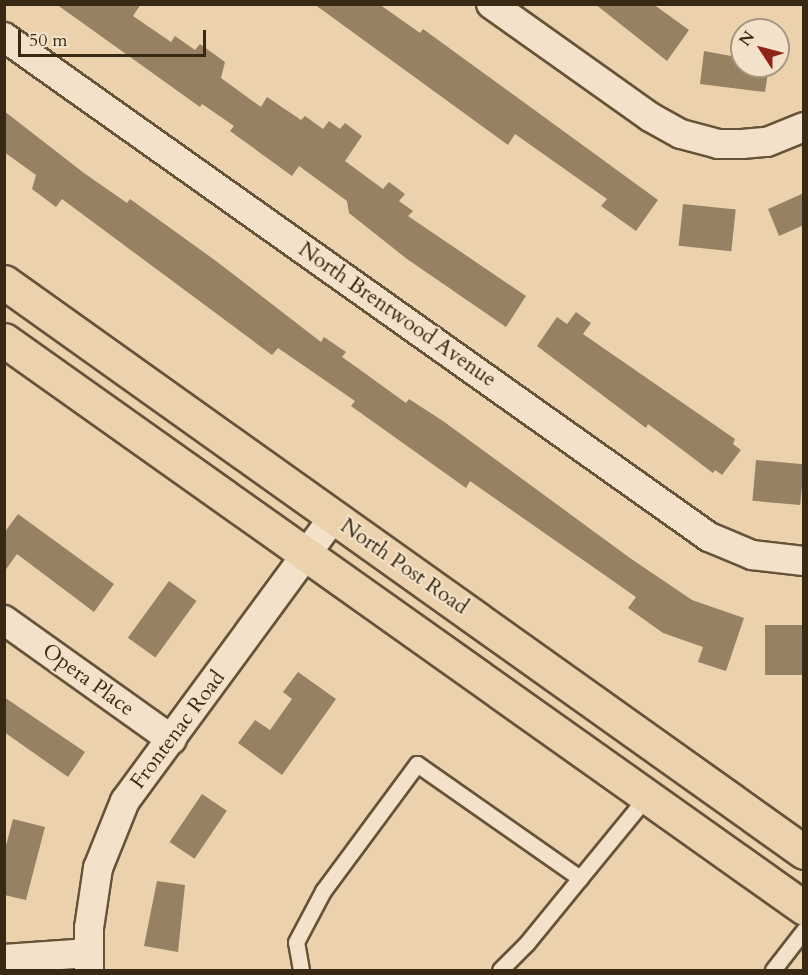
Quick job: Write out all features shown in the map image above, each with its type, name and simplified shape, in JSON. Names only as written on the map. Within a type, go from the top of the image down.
[{"type":"main road","name":"North Post Road","points":[[4,282],[804,852]]},
{"type":"main road","points":[[4,340],[804,908]]},
{"type":"street","points":[[491,4],[650,117],[681,134],[718,144],[742,144],[767,142],[804,127]]},
{"type":"street","name":"North Brentwood Avenue","points":[[4,37],[709,537],[752,555],[804,561]]},
{"type":"street","name":"Frontenac Road","points":[[89,962],[94,893],[110,834],[138,781],[172,740],[334,518]]},
{"type":"street","name":"Opera Place","points":[[4,620],[172,740]]},
{"type":"street","points":[[4,958],[89,962]]},
{"type":"lane","points":[[301,970],[296,942],[323,891],[417,764],[580,878]]},
{"type":"lane","points":[[500,970],[647,796]]},
{"type":"lane","points":[[773,970],[804,930]]},
{"type":"building","points":[[56,4],[141,4],[133,16],[171,42],[175,36],[195,50],[200,44],[225,62],[221,78],[261,107],[267,97],[301,120],[305,116],[323,129],[329,121],[340,129],[345,123],[362,136],[345,161],[383,189],[389,182],[405,194],[399,201],[413,211],[408,216],[526,296],[506,327],[407,259],[349,213],[347,201],[299,166],[292,176],[230,131],[234,126],[202,104],[200,107]]},
{"type":"building","points":[[314,4],[379,4],[420,33],[423,29],[658,200],[636,231],[601,206],[607,199],[515,134],[508,145]]},
{"type":"building","points":[[595,4],[653,4],[689,30],[667,61]]},
{"type":"building","points":[[704,51],[730,56],[730,78],[767,78],[765,92],[700,84]]},
{"type":"building","points":[[4,111],[84,173],[127,203],[130,199],[216,261],[321,342],[324,337],[346,352],[342,357],[406,403],[409,399],[443,421],[630,558],[692,600],[744,618],[726,671],[698,662],[703,647],[663,633],[628,608],[636,597],[470,481],[466,488],[351,406],[355,401],[278,348],[272,355],[62,199],[56,207],[32,189],[36,175],[4,152]]},
{"type":"building","points":[[804,193],[804,225],[779,236],[768,209]]},
{"type":"building","points":[[683,204],[736,210],[731,251],[679,246]]},
{"type":"building","points":[[576,312],[591,323],[583,334],[735,439],[733,444],[741,450],[722,475],[715,470],[713,473],[648,424],[646,428],[537,346],[557,317],[567,324]]},
{"type":"building","points":[[756,460],[804,464],[800,505],[752,501]]},
{"type":"building","points":[[18,514],[114,584],[94,612],[17,554],[4,572],[4,533]]},
{"type":"building","points":[[169,581],[197,601],[155,658],[128,638]]},
{"type":"building","points":[[765,625],[804,625],[804,675],[765,675]]},
{"type":"building","points":[[298,672],[336,699],[282,775],[238,743],[255,720],[270,730],[292,699],[283,692]]},
{"type":"building","points":[[4,697],[85,752],[68,777],[4,732]]},
{"type":"building","points":[[202,794],[227,811],[194,859],[170,842]]},
{"type":"building","points":[[13,819],[45,827],[26,900],[4,895],[4,853]]},
{"type":"building","points":[[157,881],[185,885],[178,952],[144,946]]}]
